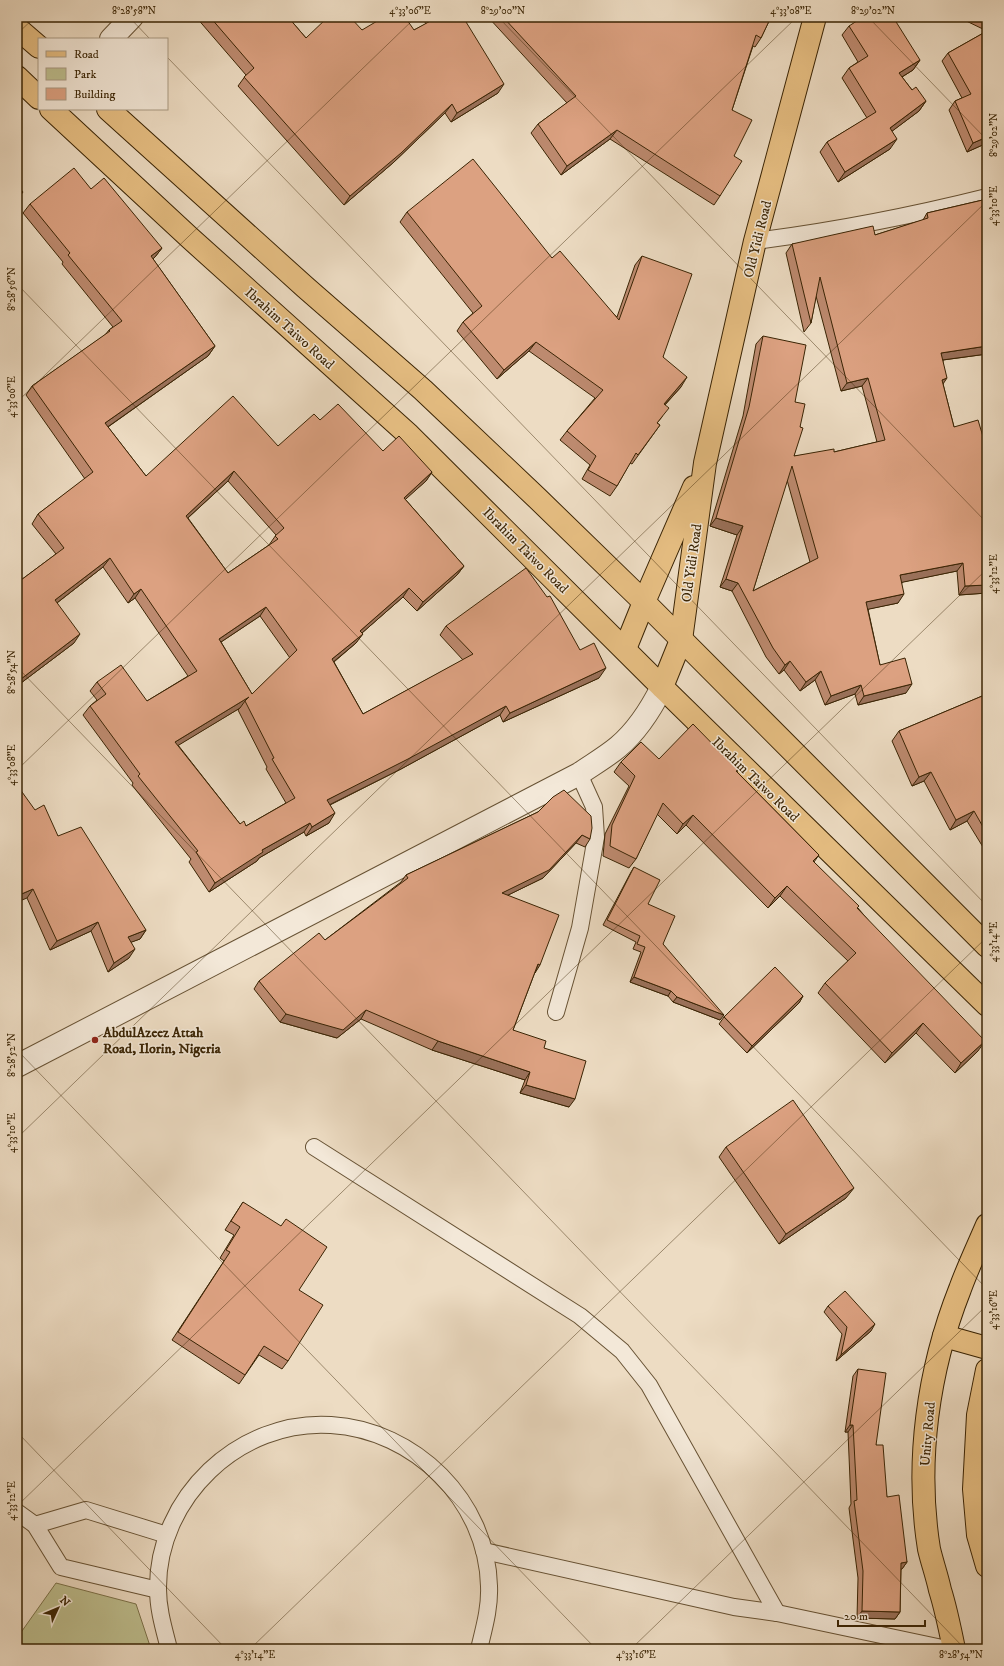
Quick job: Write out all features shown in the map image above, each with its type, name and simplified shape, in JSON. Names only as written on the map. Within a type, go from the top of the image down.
[{"type":"main road","name":"Old Yidi Road","points":[[662,687],[681,640],[706,462],[755,241],[815,17]]},
{"type":"main road","points":[[17,28],[38,46]]},
{"type":"main road","points":[[17,77],[38,97]]},
{"type":"main road","name":"Ibrahim Taiwo Road","points":[[52,110],[190,238],[410,435],[662,687],[987,1005]]},
{"type":"main road","points":[[109,110],[305,287],[423,390],[537,498],[644,602],[987,946]]},
{"type":"main road","name":"Old Yidi Road","points":[[625,649],[644,602],[706,462]]},
{"type":"main road","name":"Unity Road","points":[[954,1649],[930,1550],[924,1505],[924,1463],[927,1421],[933,1380],[944,1336],[959,1290],[987,1225]]},
{"type":"main road","points":[[944,1336],[987,1348]]},
{"type":"main road","points":[[987,1370],[978,1415],[974,1489],[978,1535],[987,1566]]},
{"type":"street","points":[[112,38],[132,17]]},
{"type":"street","points":[[17,1066],[580,774],[618,747],[640,724],[662,687]]},
{"type":"lane","points":[[755,241],[821,232],[930,211],[987,197]]},
{"type":"lane","points":[[556,1012],[580,928],[596,837],[594,807],[580,774]]},
{"type":"lane","points":[[314,1147],[580,1316],[622,1351],[649,1385],[777,1613]]},
{"type":"lane","points":[[170,1649],[161,1622],[158,1590],[160,1562],[167,1535],[182,1503],[204,1475],[230,1452],[262,1436],[295,1427],[331,1425],[365,1430],[398,1443],[428,1462],[453,1488],[472,1517],[484,1551],[489,1586],[487,1620],[479,1649]]},
{"type":"lane","points":[[35,1525],[86,1510],[167,1535]]},
{"type":"lane","points":[[17,1512],[35,1525],[61,1567],[158,1590]]},
{"type":"lane","points":[[484,1551],[734,1607],[777,1613],[947,1649]]},
{"type":"green space","points":[[56,1583],[136,1604],[151,1649],[17,1649],[17,1638]]},
{"type":"building","points":[[210,17],[288,17],[306,38],[328,17],[350,17],[362,30],[384,17],[405,17],[414,30],[434,19],[433,17],[463,17],[504,84],[457,113],[452,104],[401,153],[350,196],[244,77],[254,68]]},
{"type":"building","points":[[503,17],[771,17],[761,38],[756,35],[732,110],[752,120],[734,156],[742,161],[720,196],[617,130],[567,166],[538,124],[576,96]]},
{"type":"building","points":[[863,17],[893,17],[920,60],[899,73],[912,90],[916,87],[926,101],[890,128],[897,139],[845,172],[827,142],[876,112],[849,68],[868,56],[849,26]]},
{"type":"building","points":[[987,31],[987,137],[973,143],[955,101],[971,94],[948,53]]},
{"type":"building","points":[[473,159],[552,258],[560,251],[619,320],[642,256],[692,274],[663,357],[687,377],[664,404],[669,408],[657,423],[660,425],[638,455],[636,453],[617,486],[588,470],[596,456],[567,431],[603,390],[536,342],[504,370],[463,322],[482,306],[407,212]]},
{"type":"building","points":[[74,168],[91,189],[104,178],[162,248],[151,256],[215,346],[105,423],[146,476],[233,396],[278,446],[314,414],[320,420],[338,404],[383,451],[399,436],[432,472],[404,498],[464,566],[423,602],[409,588],[360,631],[363,634],[332,659],[363,714],[473,654],[446,626],[526,568],[547,597],[550,596],[580,650],[594,643],[606,668],[510,713],[506,706],[408,759],[327,800],[335,813],[312,827],[310,823],[262,850],[263,852],[215,883],[196,852],[198,851],[138,776],[140,774],[90,706],[106,694],[97,682],[121,665],[147,701],[197,671],[141,589],[134,594],[110,558],[55,600],[80,634],[17,682],[17,583],[64,548],[38,514],[93,472],[32,386],[122,321],[68,255],[70,253],[30,204]],"holes":[[[234,471],[284,528],[275,536],[278,539],[228,573],[186,516]],[[266,607],[297,650],[252,694],[219,639]],[[249,697],[245,701],[274,758],[272,759],[295,798],[246,826],[244,821],[240,824],[175,742]]]},
{"type":"building","points":[[17,185],[23,192],[17,197]]},
{"type":"building","points":[[987,199],[987,346],[941,353],[947,378],[942,380],[954,427],[978,420],[987,450],[987,585],[965,586],[963,563],[900,575],[904,594],[866,602],[880,665],[905,658],[912,684],[864,696],[861,685],[831,696],[821,671],[806,682],[790,661],[785,665],[773,648],[738,583],[726,579],[743,526],[716,518],[749,407],[763,336],[806,345],[795,402],[805,404],[800,427],[803,428],[794,456],[834,449],[834,452],[885,440],[868,378],[847,383],[820,277],[811,323],[792,244],[873,226],[875,235],[928,218],[927,213]],"holes":[[[792,466],[818,558],[753,591]]]},
{"type":"building","points":[[987,694],[987,834],[974,811],[956,820],[931,772],[919,777],[899,731]]},
{"type":"building","points":[[693,724],[738,770],[736,771],[819,855],[813,861],[859,906],[857,908],[985,1041],[961,1063],[923,1023],[892,1053],[825,983],[856,953],[787,886],[775,898],[693,815],[683,824],[663,803],[636,859],[610,846],[612,825],[635,776],[621,762],[641,742],[659,759]]},
{"type":"building","points":[[17,785],[35,810],[44,805],[58,836],[81,827],[146,930],[128,937],[135,949],[114,963],[98,922],[57,941],[33,889],[17,896]]},
{"type":"building","points":[[564,790],[591,816],[592,828],[590,839],[582,835],[549,870],[502,893],[559,915],[540,965],[538,964],[513,1030],[546,1041],[544,1048],[586,1061],[575,1099],[526,1085],[530,1072],[438,1041],[366,1010],[343,1030],[286,1014],[259,981],[319,933],[325,940],[408,878],[406,875],[538,812],[553,797]]},
{"type":"building","points":[[634,867],[660,880],[648,904],[675,916],[663,944],[724,1015],[677,997],[671,991],[634,977],[645,947],[637,944],[640,936],[607,920]]},
{"type":"building","points":[[775,967],[803,996],[752,1046],[724,1017]]},
{"type":"building","points":[[793,1100],[854,1188],[786,1234],[726,1147]]},
{"type":"building","points":[[243,1202],[281,1226],[286,1219],[327,1247],[299,1290],[323,1305],[288,1361],[264,1346],[245,1375],[178,1332],[230,1252],[226,1250],[240,1227],[231,1221]]},
{"type":"building","points":[[845,1291],[875,1324],[841,1355],[847,1327],[828,1306]]},
{"type":"building","points":[[858,1369],[886,1373],[876,1445],[883,1445],[887,1497],[899,1495],[907,1562],[901,1563],[900,1612],[862,1611],[863,1571],[854,1501],[857,1500],[853,1425],[850,1425]]},
{"type":"place","name":"AbdulAzeez Attah Road, Ilorin, Nigeria","points":[[95,1040]]}]
